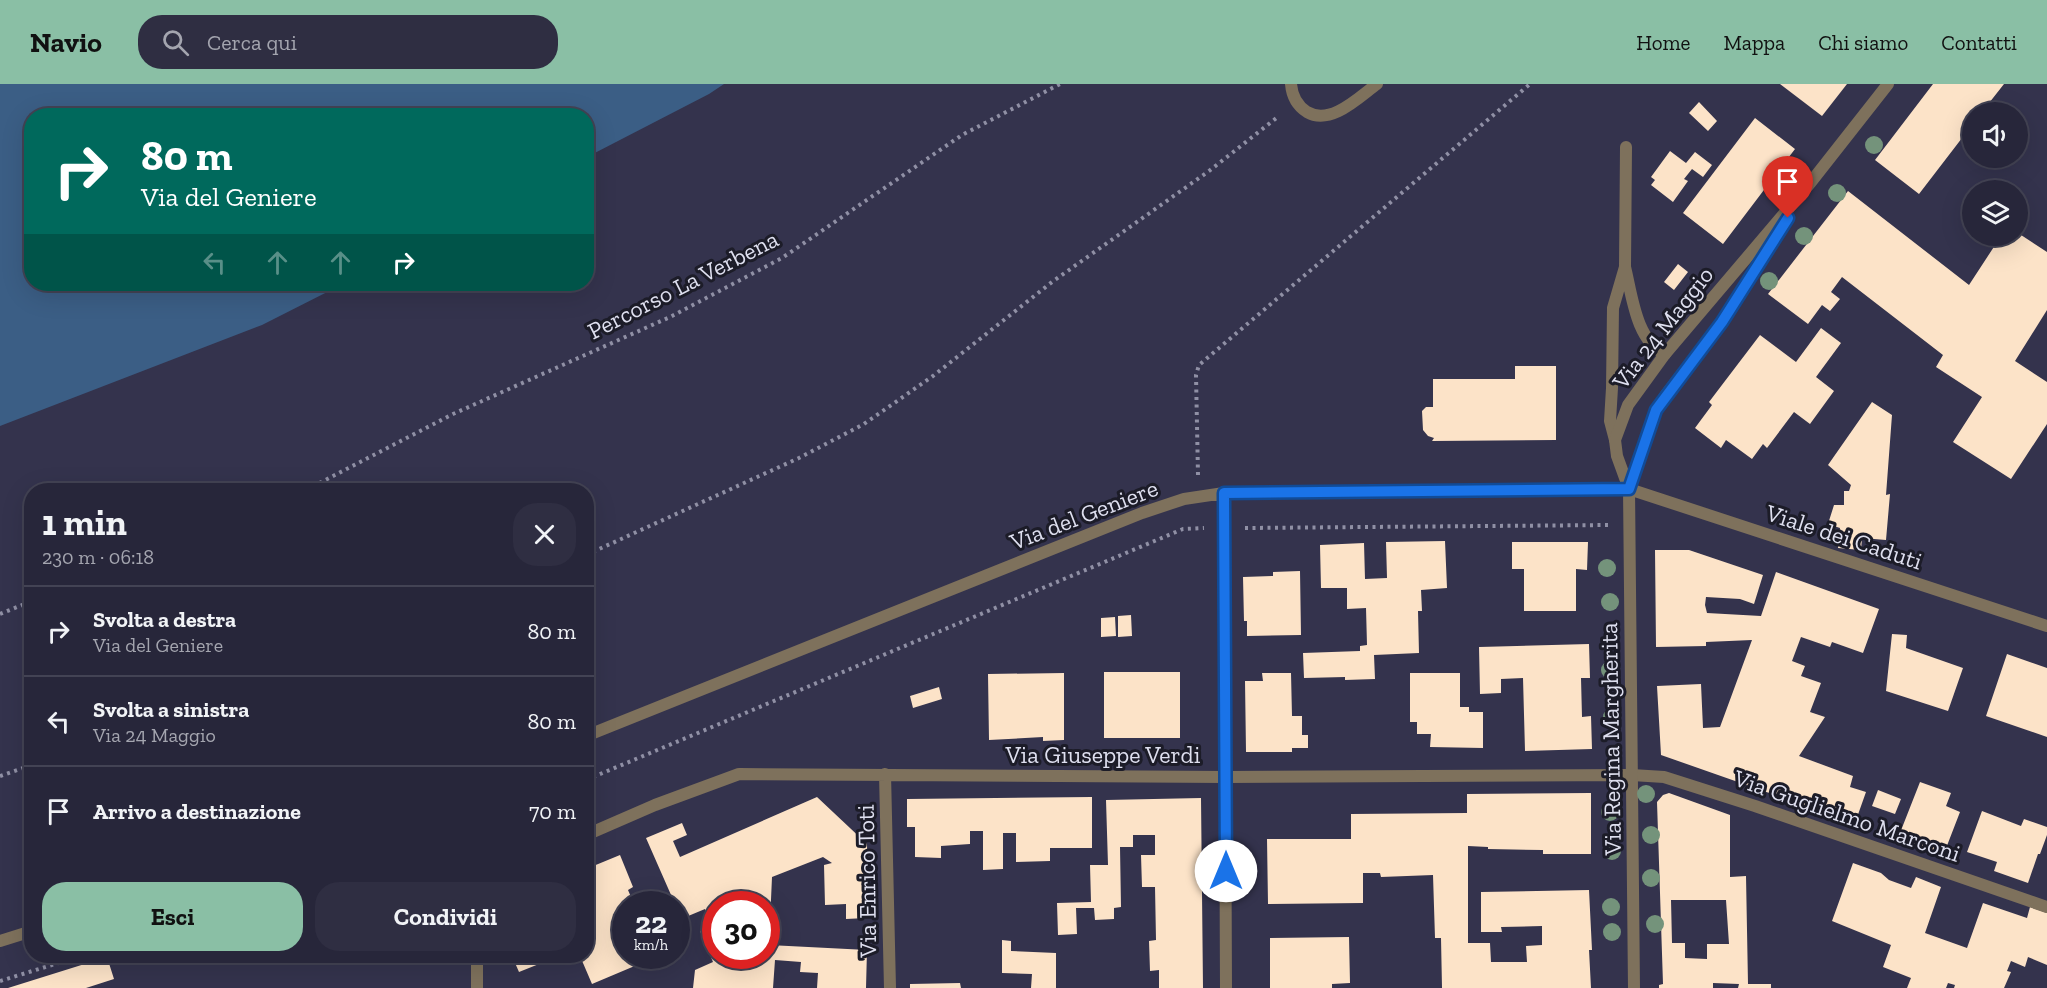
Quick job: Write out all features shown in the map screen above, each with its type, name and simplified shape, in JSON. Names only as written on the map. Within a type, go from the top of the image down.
[{"type":"street","points":[[1291,84],[1292,94],[1303,109],[1311,114],[1322,116],[1344,108],[1377,84]]},
{"type":"street","name":"Via 24 Maggio","points":[[1615,440],[1628,405],[1665,354],[1811,182],[1888,84]]},
{"type":"street","points":[[1626,147],[1624,267],[1613,308],[1610,421],[1617,456],[1629,489]]},
{"type":"street","name":"Via 24 Maggio","points":[[1629,489],[1656,410],[1722,322],[1811,182]]},
{"type":"street","points":[[1624,267],[1642,331],[1654,350],[1665,354]]},
{"type":"street","name":"Via del Geniere","points":[[594,733],[1142,513],[1184,499],[1224,493],[1629,489]]},
{"type":"street","name":"Via Regina Margherita","points":[[1629,489],[1634,988]]},
{"type":"street","name":"Viale dei Caduti","points":[[1629,489],[2047,626]]},
{"type":"street","points":[[1224,493],[1226,988]]},
{"type":"street","name":"Via Giuseppe Verdi","points":[[594,832],[655,805],[740,774],[1226,777],[1632,775]]},
{"type":"street","name":"Via Enrico Toti","points":[[885,774],[890,988]]},
{"type":"street","name":"Via Guglielmo Marconi","points":[[1632,775],[1664,777],[2047,907]]},
{"type":"street","points":[[0,941],[24,934]]},
{"type":"street","points":[[477,963],[477,988]]},
{"type":"path","name":"Percorso La Verbena","points":[[320,483],[453,414],[670,317],[782,258],[962,135],[1060,84]]},
{"type":"path","points":[[1198,476],[1196,375],[1199,365],[1530,84]]},
{"type":"path","points":[[594,551],[800,458],[864,424],[933,376],[1052,282],[1209,171],[1283,113]]},
{"type":"path","points":[[1266,529],[1629,525]]},
{"type":"path","points":[[594,777],[1183,529],[1195,527]]},
{"type":"path","points":[[0,614],[24,604]]},
{"type":"path","points":[[0,776],[24,768]]},
{"type":"path","points":[[0,981],[58,963]]},
{"type":"water","points":[[0,84],[724,84],[594,153],[594,108],[24,108],[24,291],[329,291],[262,325],[0,426]]},
{"type":"building","points":[[1780,84],[1847,84],[1822,116]]},
{"type":"building","points":[[1933,84],[2004,84],[1990,102],[1962,102],[1962,138],[1919,194],[1875,160]]},
{"type":"building","points":[[1699,102],[1717,121],[1708,131],[1689,113]]},
{"type":"building","points":[[1755,118],[1795,149],[1723,244],[1683,213]]},
{"type":"building","points":[[1670,151],[1686,163],[1695,152],[1712,165],[1703,177],[1692,169],[1684,179],[1688,181],[1673,202],[1651,185],[1655,180],[1651,177]]},
{"type":"building","points":[[1848,191],[1969,285],[1994,246],[2028,246],[2028,240],[2047,252],[2047,310],[2015,361],[2047,382],[2047,424],[2011,479],[1953,442],[1982,397],[1936,367],[1943,355],[1842,277],[1831,292],[1840,299],[1830,311],[1822,305],[1808,324],[1768,294]]},
{"type":"building","points":[[1678,264],[1688,272],[1674,290],[1664,282]]},
{"type":"building","points":[[1821,328],[1841,343],[1816,377],[1834,391],[1810,424],[1794,412],[1767,448],[1763,444],[1752,459],[1726,440],[1721,448],[1695,428],[1712,405],[1709,402],[1760,335],[1796,362]]},
{"type":"building","points":[[1515,366],[1556,366],[1556,440],[1432,441],[1434,438],[1428,436],[1423,430],[1422,411],[1426,407],[1433,407],[1433,379],[1515,379]]},
{"type":"building","points":[[1872,402],[1892,415],[1886,495],[1890,494],[1886,540],[1862,538],[1861,550],[1838,548],[1840,528],[1828,524],[1834,505],[1844,505],[1844,491],[1849,491],[1851,485],[1828,465]]},
{"type":"building","points":[[1445,541],[1447,588],[1421,590],[1422,611],[1418,611],[1419,653],[1374,655],[1375,679],[1304,678],[1303,653],[1360,651],[1360,646],[1367,645],[1366,608],[1347,609],[1347,588],[1321,588],[1320,545],[1364,543],[1365,579],[1387,578],[1386,542]]},
{"type":"building","points":[[1512,542],[1588,542],[1587,570],[1576,569],[1576,611],[1524,611],[1524,569],[1512,569]]},
{"type":"building","points":[[1655,550],[1689,550],[1763,575],[1754,604],[1740,599],[1706,597],[1707,613],[1761,616],[1776,572],[1879,609],[1863,653],[1832,642],[1830,647],[1801,637],[1792,661],[1805,666],[1801,676],[1821,683],[1810,712],[1825,717],[1799,756],[1853,776],[1850,787],[1866,792],[1855,823],[1661,755],[1657,686],[1701,684],[1703,728],[1720,727],[1752,640],[1706,642],[1706,646],[1656,647]]},
{"type":"building","points":[[1300,571],[1301,635],[1247,636],[1247,621],[1244,621],[1243,577],[1273,576],[1273,572]]},
{"type":"building","points":[[1131,615],[1132,636],[1118,637],[1118,616]]},
{"type":"building","points":[[1115,617],[1116,636],[1101,637],[1101,618]]},
{"type":"building","points":[[1892,634],[1907,635],[1906,648],[1963,668],[1948,711],[1886,691]]},
{"type":"building","points":[[1589,644],[1590,678],[1581,678],[1582,717],[1591,716],[1592,749],[1525,751],[1523,678],[1501,679],[1501,693],[1480,694],[1479,647]]},
{"type":"building","points":[[2007,654],[2047,668],[2047,737],[1986,716]]},
{"type":"building","points":[[1104,672],[1180,672],[1180,738],[1104,738]]},
{"type":"building","points":[[1064,673],[1064,740],[1043,741],[1043,737],[989,740],[988,674]]},
{"type":"building","points":[[1262,673],[1291,673],[1292,716],[1302,716],[1302,735],[1308,735],[1308,748],[1292,748],[1292,752],[1246,752],[1245,681],[1263,681]]},
{"type":"building","points":[[1410,673],[1460,673],[1460,707],[1469,707],[1469,712],[1483,712],[1483,748],[1430,747],[1431,734],[1417,734],[1417,722],[1410,722]]},
{"type":"building","points":[[939,687],[942,699],[913,708],[910,696]]},
{"type":"building","points":[[1920,782],[1951,793],[1946,806],[1960,812],[1943,856],[1898,838]]},
{"type":"building","points":[[1878,790],[1901,799],[1895,814],[1872,806]]},
{"type":"building","points":[[1591,793],[1591,854],[1543,854],[1543,850],[1488,849],[1488,847],[1468,846],[1468,943],[1490,943],[1491,962],[1527,962],[1526,946],[1542,945],[1542,926],[1501,927],[1502,932],[1481,932],[1481,892],[1589,890],[1591,988],[1442,988],[1441,938],[1435,938],[1433,875],[1381,877],[1380,873],[1363,873],[1363,903],[1268,904],[1267,839],[1351,839],[1351,814],[1467,813],[1467,794]]},
{"type":"building","points":[[1669,793],[1730,815],[1730,877],[1746,876],[1748,984],[1771,984],[1771,988],[1738,988],[1739,984],[1713,983],[1713,988],[1659,988],[1659,985],[1663,984],[1657,802],[1663,795]],"holes":[[[1671,900],[1726,900],[1729,944],[1707,944],[1707,959],[1685,958],[1685,943],[1672,943]]]},
{"type":"building","points":[[817,797],[867,844],[868,904],[865,904],[866,918],[846,919],[846,904],[825,905],[824,865],[832,863],[823,857],[772,877],[771,891],[702,891],[702,910],[690,915],[690,891],[669,891],[646,838],[682,823],[687,835],[673,841],[680,857]]},
{"type":"building","points":[[1092,797],[1092,848],[1050,848],[1050,861],[1016,862],[1016,833],[1003,833],[1003,869],[983,870],[983,831],[970,831],[970,844],[941,846],[941,858],[915,857],[915,827],[907,827],[907,799]]},
{"type":"building","points":[[1201,798],[1203,988],[1159,988],[1159,970],[1150,971],[1149,941],[1156,940],[1155,887],[1142,887],[1141,855],[1155,855],[1155,835],[1133,835],[1133,847],[1120,847],[1121,907],[1114,908],[1114,919],[1095,920],[1094,908],[1076,908],[1077,934],[1058,935],[1057,903],[1091,902],[1090,865],[1108,865],[1106,800]]},
{"type":"building","points":[[1982,811],[2021,826],[2024,819],[2047,827],[2047,835],[2028,883],[1994,871],[1997,862],[1967,852]]},
{"type":"building","points":[[620,855],[633,887],[628,891],[612,891],[612,969],[628,969],[592,984],[583,963],[594,963],[594,866]]},
{"type":"building","points":[[1853,863],[1881,873],[1889,880],[1911,888],[1916,877],[1941,887],[1925,933],[1967,948],[1983,903],[2027,918],[2030,907],[2047,913],[2047,965],[2028,957],[2025,967],[2011,961],[2007,971],[2011,972],[2004,988],[1954,988],[1955,985],[1948,983],[1946,988],[1907,988],[1911,978],[1883,967],[1891,945],[1832,921]]},
{"type":"building","points":[[1349,937],[1350,983],[1332,984],[1332,988],[1270,988],[1270,938]]},
{"type":"building","points":[[1002,940],[1011,941],[1011,951],[1056,953],[1056,988],[1031,988],[1032,974],[1002,973]]},
{"type":"building","points":[[780,946],[867,950],[866,988],[817,988],[818,973],[800,972],[801,962],[780,960]]},
{"type":"building","points":[[88,963],[109,963],[114,979],[86,988],[8,988]]},
{"type":"building","points":[[515,963],[542,963],[519,972]]},
{"type":"building","points":[[702,967],[702,969],[774,969],[773,988],[693,988],[695,970]]},
{"type":"building","points":[[960,983],[961,988],[910,988],[910,984]]},
{"type":"route","points":[[1226,871],[1224,493],[1629,489],[1656,410],[1722,322],[1788,218]]}]
